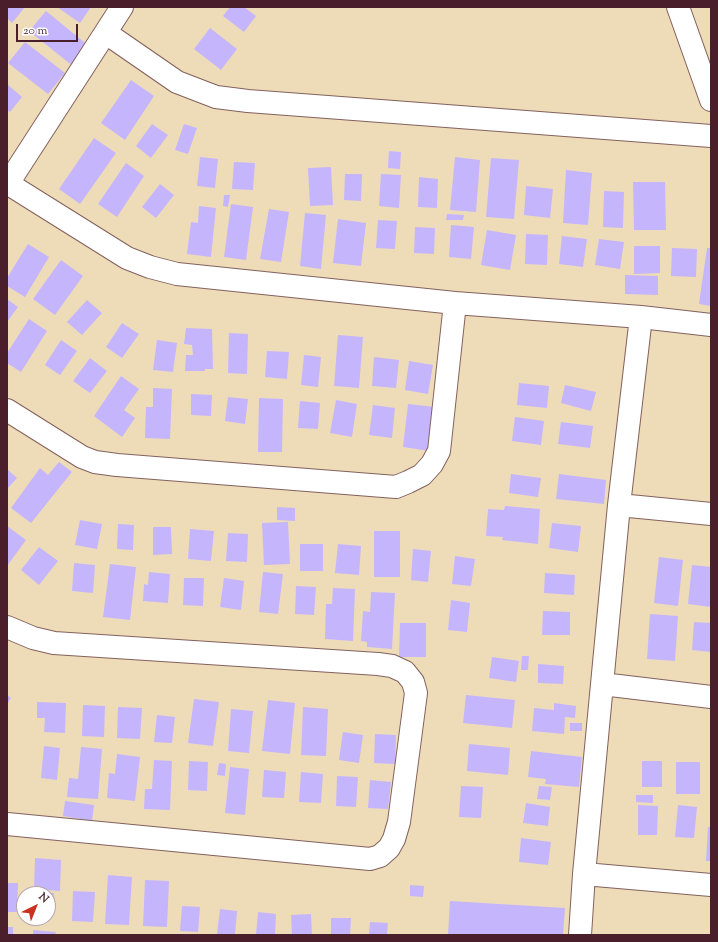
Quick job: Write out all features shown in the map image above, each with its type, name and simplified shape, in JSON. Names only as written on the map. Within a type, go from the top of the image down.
[{"type":"street","points":[[122,7],[7,184],[127,258],[150,267],[177,274],[455,303],[641,317],[711,325]]},
{"type":"street","points":[[678,7],[711,100]]},
{"type":"street","points":[[106,33],[177,82],[216,97],[248,101],[711,136]]},
{"type":"street","points":[[7,410],[82,457],[95,462],[396,487],[422,475],[432,464],[438,451],[455,303]]},
{"type":"street","points":[[580,935],[584,874],[619,505],[641,317]]},
{"type":"street","points":[[619,505],[711,514]]},
{"type":"street","points":[[7,627],[33,638],[54,643],[392,666],[405,672],[413,682],[416,693],[399,822],[394,839],[389,848],[380,856],[370,859],[7,824]]},
{"type":"street","points":[[602,684],[711,697]]},
{"type":"street","points":[[584,874],[711,885]]},
{"type":"building","points":[[7,7],[25,7],[12,23],[7,18]]},
{"type":"building","points":[[57,7],[91,7],[80,23]]},
{"type":"building","points":[[230,7],[244,7],[256,16],[244,32],[223,16]]},
{"type":"building","points":[[46,11],[90,47],[74,67],[29,31]]},
{"type":"building","points":[[210,28],[237,49],[221,70],[194,49]]},
{"type":"building","points":[[25,42],[65,73],[48,94],[8,63]]},
{"type":"building","points":[[131,80],[154,96],[125,140],[101,123]]},
{"type":"building","points":[[7,84],[22,97],[10,112],[7,110]]},
{"type":"building","points":[[152,124],[168,135],[151,158],[136,146]]},
{"type":"building","points":[[184,124],[197,128],[188,154],[175,150]]},
{"type":"building","points":[[94,138],[116,153],[80,204],[59,189]]},
{"type":"building","points":[[389,151],[401,152],[400,169],[388,168]]},
{"type":"building","points":[[200,157],[218,159],[215,188],[197,186]]},
{"type":"building","points":[[455,157],[480,160],[476,212],[450,210]]},
{"type":"building","points":[[491,158],[519,160],[514,219],[486,217]]},
{"type":"building","points":[[234,162],[255,163],[253,190],[232,189]]},
{"type":"building","points":[[126,163],[144,176],[117,217],[98,204]]},
{"type":"building","points":[[331,167],[333,205],[310,206],[308,168]]},
{"type":"building","points":[[566,170],[592,173],[588,225],[563,223]]},
{"type":"building","points":[[345,174],[362,174],[361,201],[344,200]]},
{"type":"building","points":[[381,174],[401,175],[399,208],[379,206]]},
{"type":"building","points":[[419,177],[438,179],[437,208],[418,207]]},
{"type":"building","points":[[633,182],[665,182],[666,230],[634,230]]},
{"type":"building","points":[[160,184],[174,195],[156,218],[142,207]]},
{"type":"building","points":[[526,186],[553,189],[550,218],[524,215]]},
{"type":"building","points":[[604,191],[624,192],[623,228],[603,227]]},
{"type":"building","points":[[224,195],[230,195],[228,207],[223,206]]},
{"type":"building","points":[[231,204],[253,207],[246,260],[224,257]]},
{"type":"building","points":[[199,206],[216,208],[211,257],[187,254],[191,222],[198,223]]},
{"type":"building","points":[[269,209],[289,212],[281,262],[260,259]]},
{"type":"building","points":[[305,213],[326,215],[321,269],[300,266]]},
{"type":"building","points":[[447,214],[464,215],[463,220],[446,220]]},
{"type":"building","points":[[338,219],[366,223],[361,266],[333,263]]},
{"type":"building","points":[[378,220],[397,221],[395,249],[376,248]]},
{"type":"building","points":[[451,225],[474,227],[471,259],[449,257]]},
{"type":"building","points":[[415,227],[435,228],[434,254],[414,253]]},
{"type":"building","points":[[487,230],[516,235],[510,270],[481,265]]},
{"type":"building","points":[[526,234],[548,235],[547,265],[525,264]]},
{"type":"building","points":[[562,236],[587,239],[583,267],[559,264]]},
{"type":"building","points":[[599,239],[624,242],[620,269],[595,265]]},
{"type":"building","points":[[28,244],[49,257],[25,297],[7,286],[7,278]]},
{"type":"building","points":[[634,246],[660,246],[660,273],[634,274]]},
{"type":"building","points":[[672,248],[697,249],[696,277],[671,276]]},
{"type":"building","points":[[707,248],[711,248],[711,306],[699,304]]},
{"type":"building","points":[[61,260],[83,276],[55,315],[33,299]]},
{"type":"building","points":[[625,275],[658,276],[658,295],[625,294]]},
{"type":"building","points":[[7,299],[18,307],[7,322]]},
{"type":"building","points":[[87,300],[102,313],[82,335],[67,322]]},
{"type":"building","points":[[29,319],[47,331],[21,372],[7,363],[7,353]]},
{"type":"building","points":[[122,323],[139,334],[122,358],[106,347]]},
{"type":"building","points":[[186,328],[212,329],[213,369],[205,369],[205,371],[185,371],[186,355],[193,355],[192,345],[184,344]]},
{"type":"building","points":[[229,333],[248,334],[247,374],[228,373]]},
{"type":"building","points":[[338,335],[363,337],[359,388],[334,386]]},
{"type":"building","points":[[61,340],[77,351],[60,375],[45,365]]},
{"type":"building","points":[[157,340],[177,343],[173,372],[153,370]]},
{"type":"building","points":[[267,351],[289,352],[287,379],[265,377]]},
{"type":"building","points":[[304,355],[321,357],[318,387],[301,385]]},
{"type":"building","points":[[374,357],[399,360],[396,388],[372,386]]},
{"type":"building","points":[[90,358],[107,371],[90,393],[73,381]]},
{"type":"building","points":[[409,361],[433,365],[428,394],[405,390]]},
{"type":"building","points":[[121,376],[139,389],[124,410],[135,418],[122,437],[94,416]]},
{"type":"building","points":[[519,383],[549,386],[547,408],[517,405]]},
{"type":"building","points":[[565,385],[596,392],[591,411],[561,403]]},
{"type":"building","points":[[153,388],[172,389],[170,439],[145,438],[146,407],[153,407]]},
{"type":"building","points":[[191,394],[212,395],[211,416],[191,415]]},
{"type":"building","points":[[228,397],[248,399],[245,424],[225,421]]},
{"type":"building","points":[[259,398],[283,399],[282,452],[258,452]]},
{"type":"building","points":[[336,400],[357,404],[352,437],[330,433]]},
{"type":"building","points":[[300,401],[320,403],[318,429],[298,428]]},
{"type":"building","points":[[408,404],[435,407],[430,451],[403,447]]},
{"type":"building","points":[[373,405],[395,408],[392,438],[369,435]]},
{"type":"building","points":[[515,417],[544,421],[541,445],[512,441]]},
{"type":"building","points":[[561,422],[593,426],[590,448],[558,444]]},
{"type":"building","points":[[59,462],[72,472],[31,523],[11,508],[40,468],[48,475]]},
{"type":"building","points":[[7,469],[17,478],[7,489]]},
{"type":"building","points":[[511,474],[541,478],[538,497],[509,493]]},
{"type":"building","points":[[559,474],[606,480],[604,504],[556,499]]},
{"type":"building","points":[[505,506],[540,509],[538,544],[502,540],[503,537],[486,536],[488,509],[504,510]]},
{"type":"building","points":[[277,507],[295,508],[295,521],[277,520]]},
{"type":"building","points":[[80,520],[102,524],[97,549],[75,545]]},
{"type":"building","points":[[288,522],[290,564],[264,565],[262,523]]},
{"type":"building","points":[[552,523],[581,526],[578,552],[549,548]]},
{"type":"building","points":[[118,524],[134,525],[133,550],[117,549]]},
{"type":"building","points":[[7,526],[26,540],[7,566]]},
{"type":"building","points":[[153,527],[171,527],[172,554],[153,555]]},
{"type":"building","points":[[190,529],[214,531],[211,561],[188,559]]},
{"type":"building","points":[[374,531],[400,531],[400,577],[374,577]]},
{"type":"building","points":[[228,533],[248,534],[247,562],[226,561]]},
{"type":"building","points":[[300,544],[323,544],[323,571],[300,571]]},
{"type":"building","points":[[338,544],[361,546],[359,575],[335,573]]},
{"type":"building","points":[[39,547],[58,561],[39,585],[21,570]]},
{"type":"building","points":[[413,549],[431,551],[428,582],[411,580]]},
{"type":"building","points":[[455,556],[475,559],[471,586],[452,584]]},
{"type":"building","points":[[659,557],[683,560],[678,606],[654,603]]},
{"type":"building","points":[[74,563],[95,565],[93,593],[72,591]]},
{"type":"building","points":[[110,564],[136,567],[130,620],[103,617]]},
{"type":"building","points":[[692,565],[711,567],[711,607],[688,604]]},
{"type":"building","points":[[149,572],[170,574],[168,603],[143,601],[144,584],[148,585]]},
{"type":"building","points":[[263,572],[283,574],[278,614],[259,612]]},
{"type":"building","points":[[545,573],[575,575],[574,595],[544,593]]},
{"type":"building","points":[[184,578],[204,578],[203,606],[183,605]]},
{"type":"building","points":[[224,578],[244,581],[241,610],[220,607]]},
{"type":"building","points":[[296,586],[316,587],[314,615],[295,614]]},
{"type":"building","points":[[333,588],[355,589],[353,641],[325,639],[326,604],[332,604]]},
{"type":"building","points":[[371,592],[395,593],[392,649],[367,647],[367,642],[361,641],[363,611],[370,612]]},
{"type":"building","points":[[451,600],[470,603],[467,632],[448,630]]},
{"type":"building","points":[[543,611],[570,612],[570,635],[542,635]]},
{"type":"building","points":[[650,614],[678,616],[675,661],[647,659]]},
{"type":"building","points":[[694,622],[711,623],[711,652],[692,650]]},
{"type":"building","points":[[400,623],[426,623],[426,657],[399,657]]},
{"type":"building","points":[[522,656],[529,656],[528,670],[521,670]]},
{"type":"building","points":[[492,657],[519,661],[516,682],[489,678]]},
{"type":"building","points":[[538,664],[564,666],[563,684],[538,683]]},
{"type":"building","points":[[7,695],[11,698],[7,704]]},
{"type":"building","points":[[466,695],[515,700],[512,728],[463,723]]},
{"type":"building","points":[[194,699],[219,702],[213,746],[188,743]]},
{"type":"building","points":[[268,700],[295,703],[290,754],[262,751]]},
{"type":"building","points":[[37,702],[66,703],[65,733],[44,732],[45,718],[37,718]]},
{"type":"building","points":[[554,703],[576,706],[575,718],[565,717],[564,734],[532,731],[534,708],[554,710]]},
{"type":"building","points":[[83,705],[105,706],[104,737],[82,736]]},
{"type":"building","points":[[118,707],[142,708],[140,739],[117,738]]},
{"type":"building","points":[[303,707],[328,709],[326,756],[301,755]]},
{"type":"building","points":[[231,709],[253,711],[249,753],[228,751]]},
{"type":"building","points":[[157,715],[175,717],[172,743],[154,742]]},
{"type":"building","points":[[570,723],[582,723],[582,731],[570,731]]},
{"type":"building","points":[[343,732],[363,735],[359,763],[339,760]]},
{"type":"building","points":[[375,734],[396,735],[395,764],[374,763]]},
{"type":"building","points":[[469,744],[510,748],[508,775],[467,771]]},
{"type":"building","points":[[44,746],[60,748],[57,780],[41,778]]},
{"type":"building","points":[[81,747],[102,749],[98,799],[67,797],[69,778],[78,779]]},
{"type":"building","points":[[531,751],[582,757],[579,787],[545,784],[546,779],[528,777]]},
{"type":"building","points":[[117,754],[140,757],[135,801],[107,798],[109,773],[115,774]]},
{"type":"building","points":[[154,760],[172,761],[170,810],[144,809],[145,789],[152,789]]},
{"type":"building","points":[[189,761],[208,762],[207,791],[188,790]]},
{"type":"building","points":[[642,761],[662,761],[662,787],[642,787]]},
{"type":"building","points":[[676,762],[700,762],[700,794],[676,794]]},
{"type":"building","points":[[219,763],[226,764],[225,776],[217,775]]},
{"type":"building","points":[[230,767],[249,769],[245,815],[225,813]]},
{"type":"building","points":[[264,770],[286,772],[284,798],[262,797]]},
{"type":"building","points":[[301,772],[323,774],[321,803],[299,802]]},
{"type":"building","points":[[337,776],[358,777],[356,807],[336,806]]},
{"type":"building","points":[[370,780],[391,782],[388,809],[368,808]]},
{"type":"building","points":[[461,786],[483,787],[481,818],[459,817]]},
{"type":"building","points":[[539,786],[552,787],[550,800],[537,799]]},
{"type":"building","points":[[636,795],[653,795],[653,803],[636,802]]},
{"type":"building","points":[[65,801],[94,805],[92,821],[63,816]]},
{"type":"building","points":[[526,803],[550,807],[548,826],[523,823]]},
{"type":"building","points":[[638,805],[658,806],[657,835],[638,835]]},
{"type":"building","points":[[678,805],[697,807],[694,838],[675,837]]},
{"type":"building","points":[[708,827],[711,827],[711,861],[706,861]]},
{"type":"building","points":[[521,838],[551,842],[548,865],[519,862]]},
{"type":"building","points":[[35,858],[61,860],[60,891],[56,891],[56,886],[34,886]]},
{"type":"building","points":[[108,875],[132,877],[129,925],[105,924]]},
{"type":"building","points":[[145,880],[169,881],[167,927],[143,926]]},
{"type":"building","points":[[7,883],[18,883],[18,886],[16,886],[16,912],[7,912]]},
{"type":"building","points":[[410,885],[424,886],[423,897],[410,896]]},
{"type":"building","points":[[73,891],[95,892],[93,922],[72,921]]},
{"type":"building","points":[[450,901],[565,908],[563,935],[448,935]]},
{"type":"building","points":[[182,906],[200,907],[198,932],[180,931]]},
{"type":"building","points":[[220,909],[237,911],[235,935],[217,934]]},
{"type":"building","points":[[258,912],[276,914],[275,935],[256,935]]},
{"type":"building","points":[[311,914],[312,935],[292,935],[291,915]]},
{"type":"building","points":[[331,918],[351,918],[350,935],[331,935]]},
{"type":"building","points":[[370,922],[388,923],[387,935],[369,935]]},
{"type":"building","points":[[7,927],[13,927],[13,935],[7,935]]},
{"type":"building","points":[[33,930],[56,932],[55,935],[33,935]]}]
